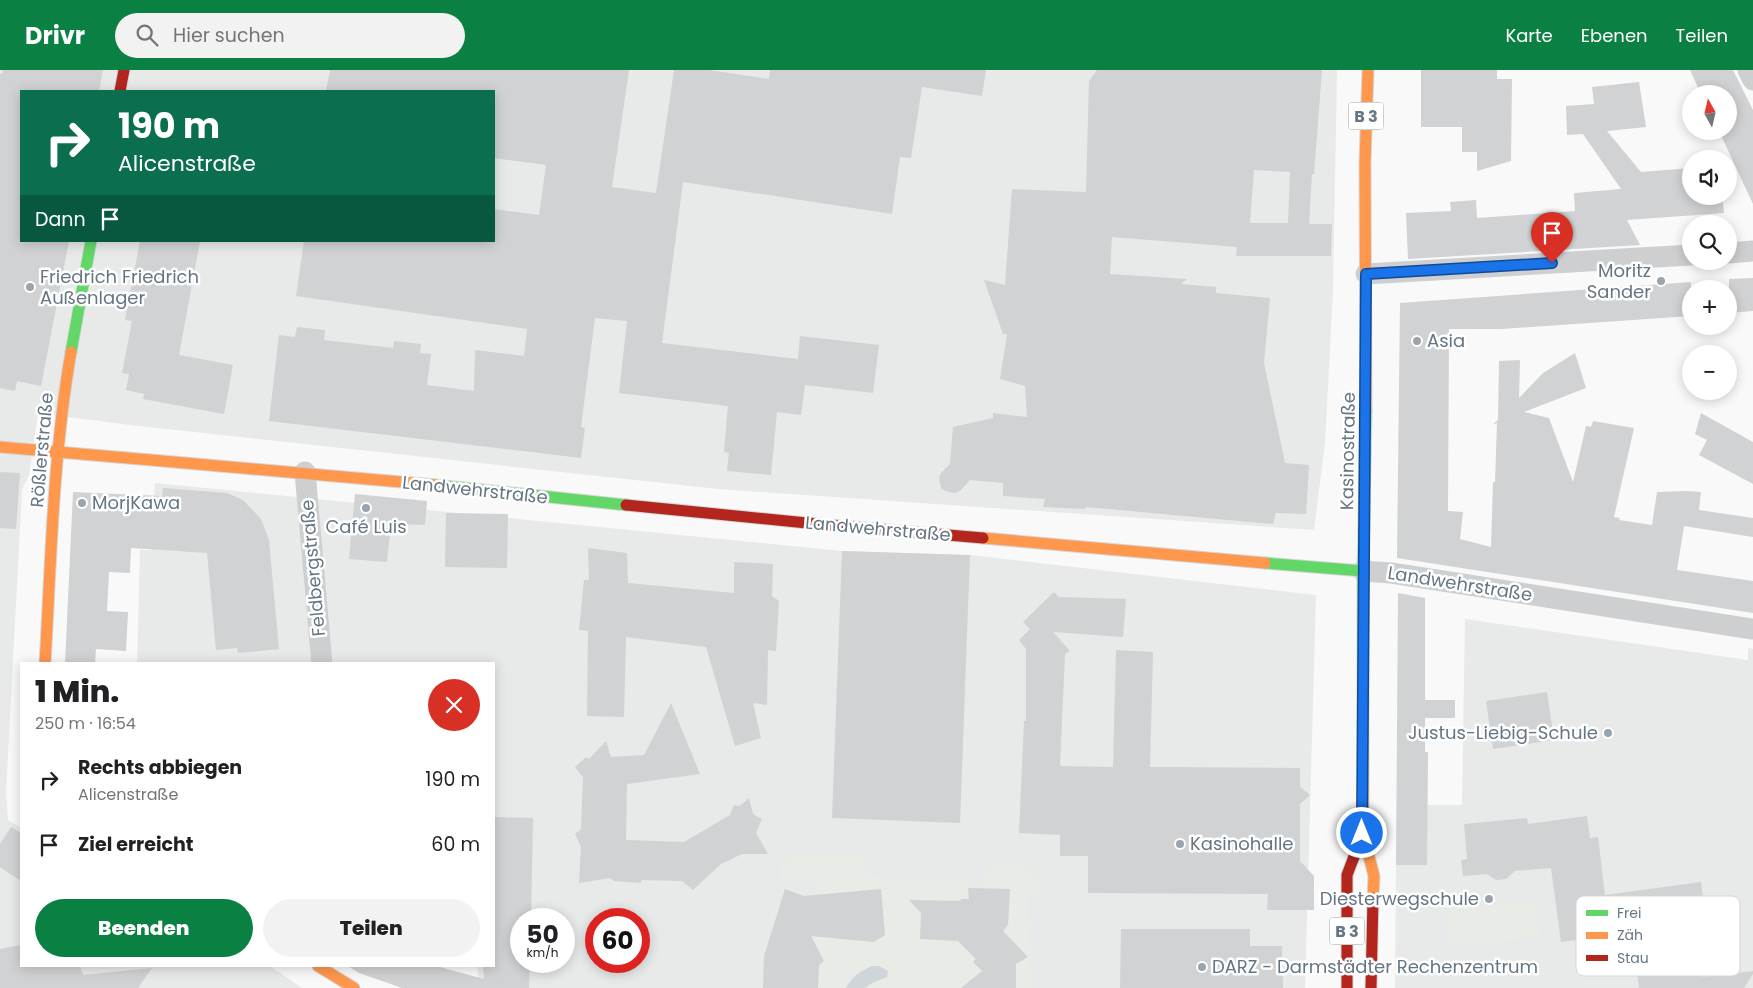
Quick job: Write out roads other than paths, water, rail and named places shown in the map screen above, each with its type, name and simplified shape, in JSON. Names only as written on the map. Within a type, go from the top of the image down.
[{"type":"street","points":[[120,90],[124,70]]},
{"type":"street","name":"Kasinostraße","points":[[1368,70],[1365,162],[1366,368],[1362,833],[1374,876],[1371,988]]},
{"type":"street","points":[[1748,70],[1753,80]]},
{"type":"street","name":"Rößlerstraße","points":[[45,662],[58,452],[64,392],[91,242]]},
{"type":"street","points":[[1737,252],[1753,251]]},
{"type":"street","points":[[1366,274],[1682,256]]},
{"type":"street","name":"Landwehrstraße","points":[[0,447],[305,472],[807,523],[1391,572],[1753,629]]},
{"type":"street","name":"Feldbergstraße","points":[[305,472],[322,662]]},
{"type":"street","name":"Kasinostraße","points":[[1347,988],[1347,874],[1362,833]]},
{"type":"street","points":[[320,967],[351,982]]},
{"type":"place","name":"Moritz Sander","points":[[1661,281]]},
{"type":"place","name":"Friedrich Friedrich Außenlager","points":[[30,287]]},
{"type":"place","name":"Asia","points":[[1417,341]]},
{"type":"place","name":"MorjKawa","points":[[82,503]]},
{"type":"place","name":"Café Luis","points":[[366,508]]},
{"type":"place","name":"Justus-Liebig-Schule","points":[[1608,733]]},
{"type":"place","name":"Kasinohalle","points":[[1180,844]]},
{"type":"place","name":"Diesterwegschule","points":[[1489,899]]},
{"type":"place","name":"DARZ - Darmstädter Rechenzentrum","points":[[1202,967]]}]
